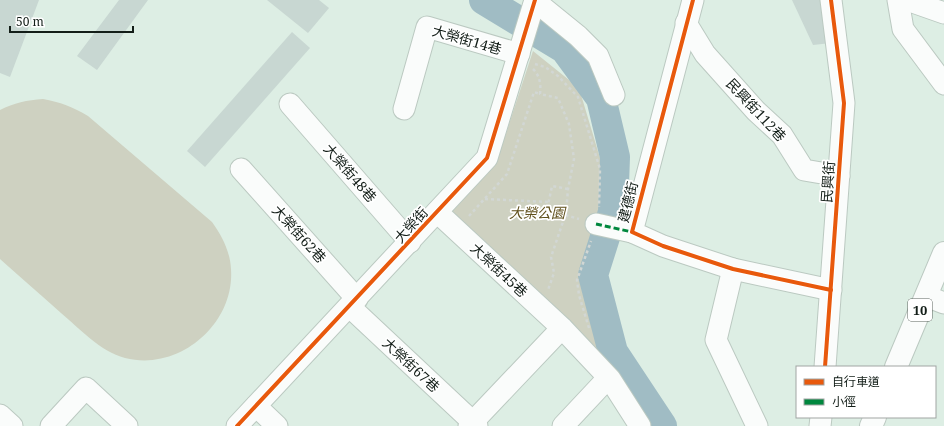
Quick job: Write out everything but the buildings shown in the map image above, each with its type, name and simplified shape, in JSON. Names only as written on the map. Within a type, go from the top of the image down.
[{"type":"main road","name":"10","points":[[897,366],[935,300],[944,253]]},
{"type":"street","name":"建德街","points":[[693,0],[632,232],[663,246],[732,269],[831,290]]},
{"type":"street","name":"民興街","points":[[825,366],[844,103],[831,0]]},
{"type":"street","points":[[898,0],[903,29],[944,84]]},
{"type":"street","points":[[907,0],[944,13]]},
{"type":"street","points":[[534,3],[578,36],[598,56],[614,95]]},
{"type":"street","name":"大榮街","points":[[237,426],[354,303],[487,158],[534,3]]},
{"type":"street","name":"民興街112巷","points":[[686,23],[705,54],[756,111],[782,135],[804,170],[839,176]]},
{"type":"street","name":"大榮街14巷","points":[[404,108],[427,27],[520,50]]},
{"type":"street","name":"大榮街48巷","points":[[290,104],[410,242]]},
{"type":"street","name":"大榮街62巷","points":[[241,169],[354,303]]},
{"type":"street","name":"大榮街45巷","points":[[437,212],[562,328],[608,378],[640,426]]},
{"type":"street","points":[[596,224],[632,232]]},
{"type":"street","points":[[732,269],[716,340],[757,426]]},
{"type":"street","name":"大榮街67巷","points":[[354,303],[473,425]]},
{"type":"street","points":[[473,425],[562,328]]},
{"type":"street","points":[[563,426],[608,378]]},
{"type":"street","points":[[51,426],[86,388],[127,426]]},
{"type":"street","points":[[256,406],[277,426]]},
{"type":"street","points":[[0,415],[12,426]]},
{"type":"path","points":[[465,220],[507,174],[534,92],[540,94]]},
{"type":"path","points":[[568,189],[552,186],[548,202],[548,210],[596,224]]},
{"type":"path","points":[[485,199],[548,202]]},
{"type":"green space","name":"大榮公園","points":[[533,51],[579,88],[603,168],[601,215],[597,232],[583,268],[582,291],[610,375],[454,224],[452,210],[496,164]]},
{"type":"green space","points":[[43,99],[66,105],[88,116],[212,222],[219,233],[225,244],[230,262],[230,289],[224,308],[213,325],[200,339],[183,350],[165,358],[145,360],[125,358],[116,355],[91,339],[0,259],[0,110],[21,102]]},
{"type":"waterway","points":[[484,0],[565,49],[601,98],[615,157],[613,212],[593,275],[613,352],[662,426]]},
{"type":"marked path","points":[[596,224],[632,232]]},
{"type":"cycle path","points":[[237,426],[487,158],[535,0]]},
{"type":"cycle path","points":[[693,0],[632,232],[663,246],[733,269],[831,290]]},
{"type":"cycle path","points":[[825,366],[844,103],[831,0]]}]
